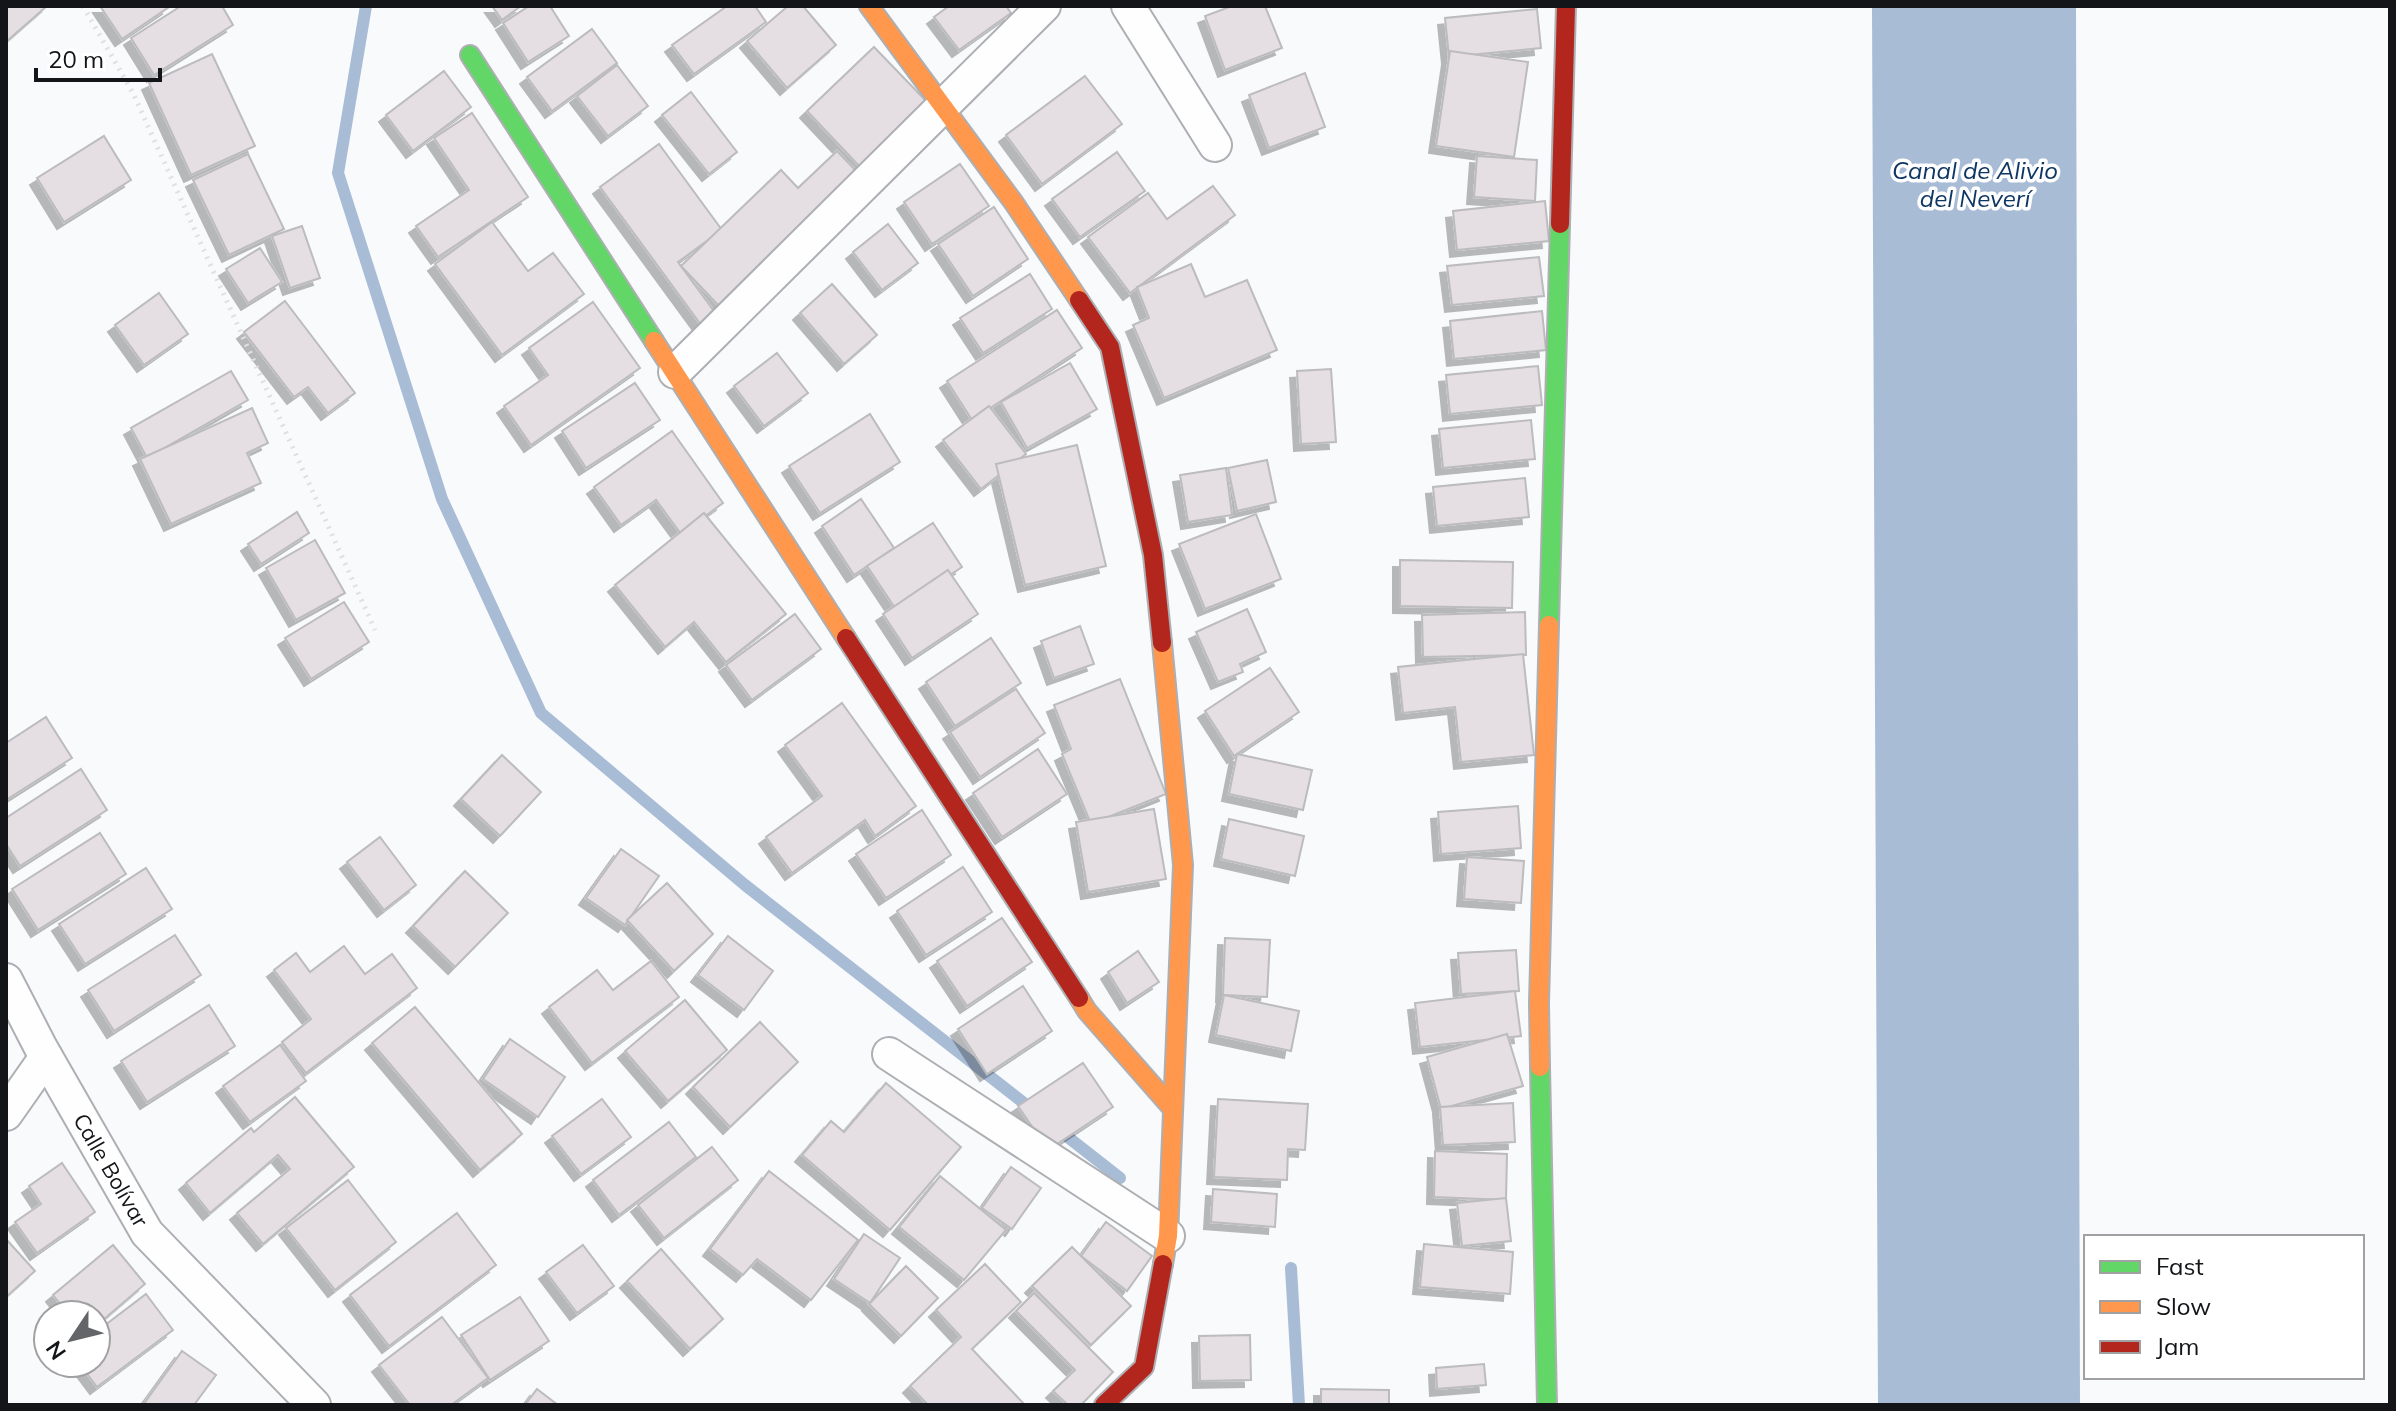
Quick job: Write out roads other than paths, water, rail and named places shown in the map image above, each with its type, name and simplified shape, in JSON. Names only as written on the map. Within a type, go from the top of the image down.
[{"type":"street","points":[[869,6],[1014,203],[1110,347],[1153,555],[1183,865],[1168,1236],[1144,1367],[1104,1405]]},
{"type":"street","points":[[675,372],[1044,6]]},
{"type":"street","points":[[1128,6],[1215,145]]},
{"type":"street","points":[[1547,1405],[1539,1003],[1566,6]]},
{"type":"street","points":[[470,55],[1087,1011],[1173,1109]]},
{"type":"street","name":"Calle Bolívar","points":[[6,980],[46,1057],[147,1233],[314,1405]]},
{"type":"street","points":[[889,1054],[1168,1236]]},
{"type":"street","points":[[6,1114],[46,1057]]},
{"type":"water","name":"Canal de Alivio del Neverí","points":[[1872,6],[2076,6],[2080,1405],[1878,1405]]},
{"type":"waterway","points":[[366,6],[338,173],[442,499],[541,713],[745,885],[1034,1111]]},
{"type":"waterway","points":[[1055,1127],[1120,1178]]},
{"type":"waterway","points":[[1291,1268],[1299,1405]]}]
